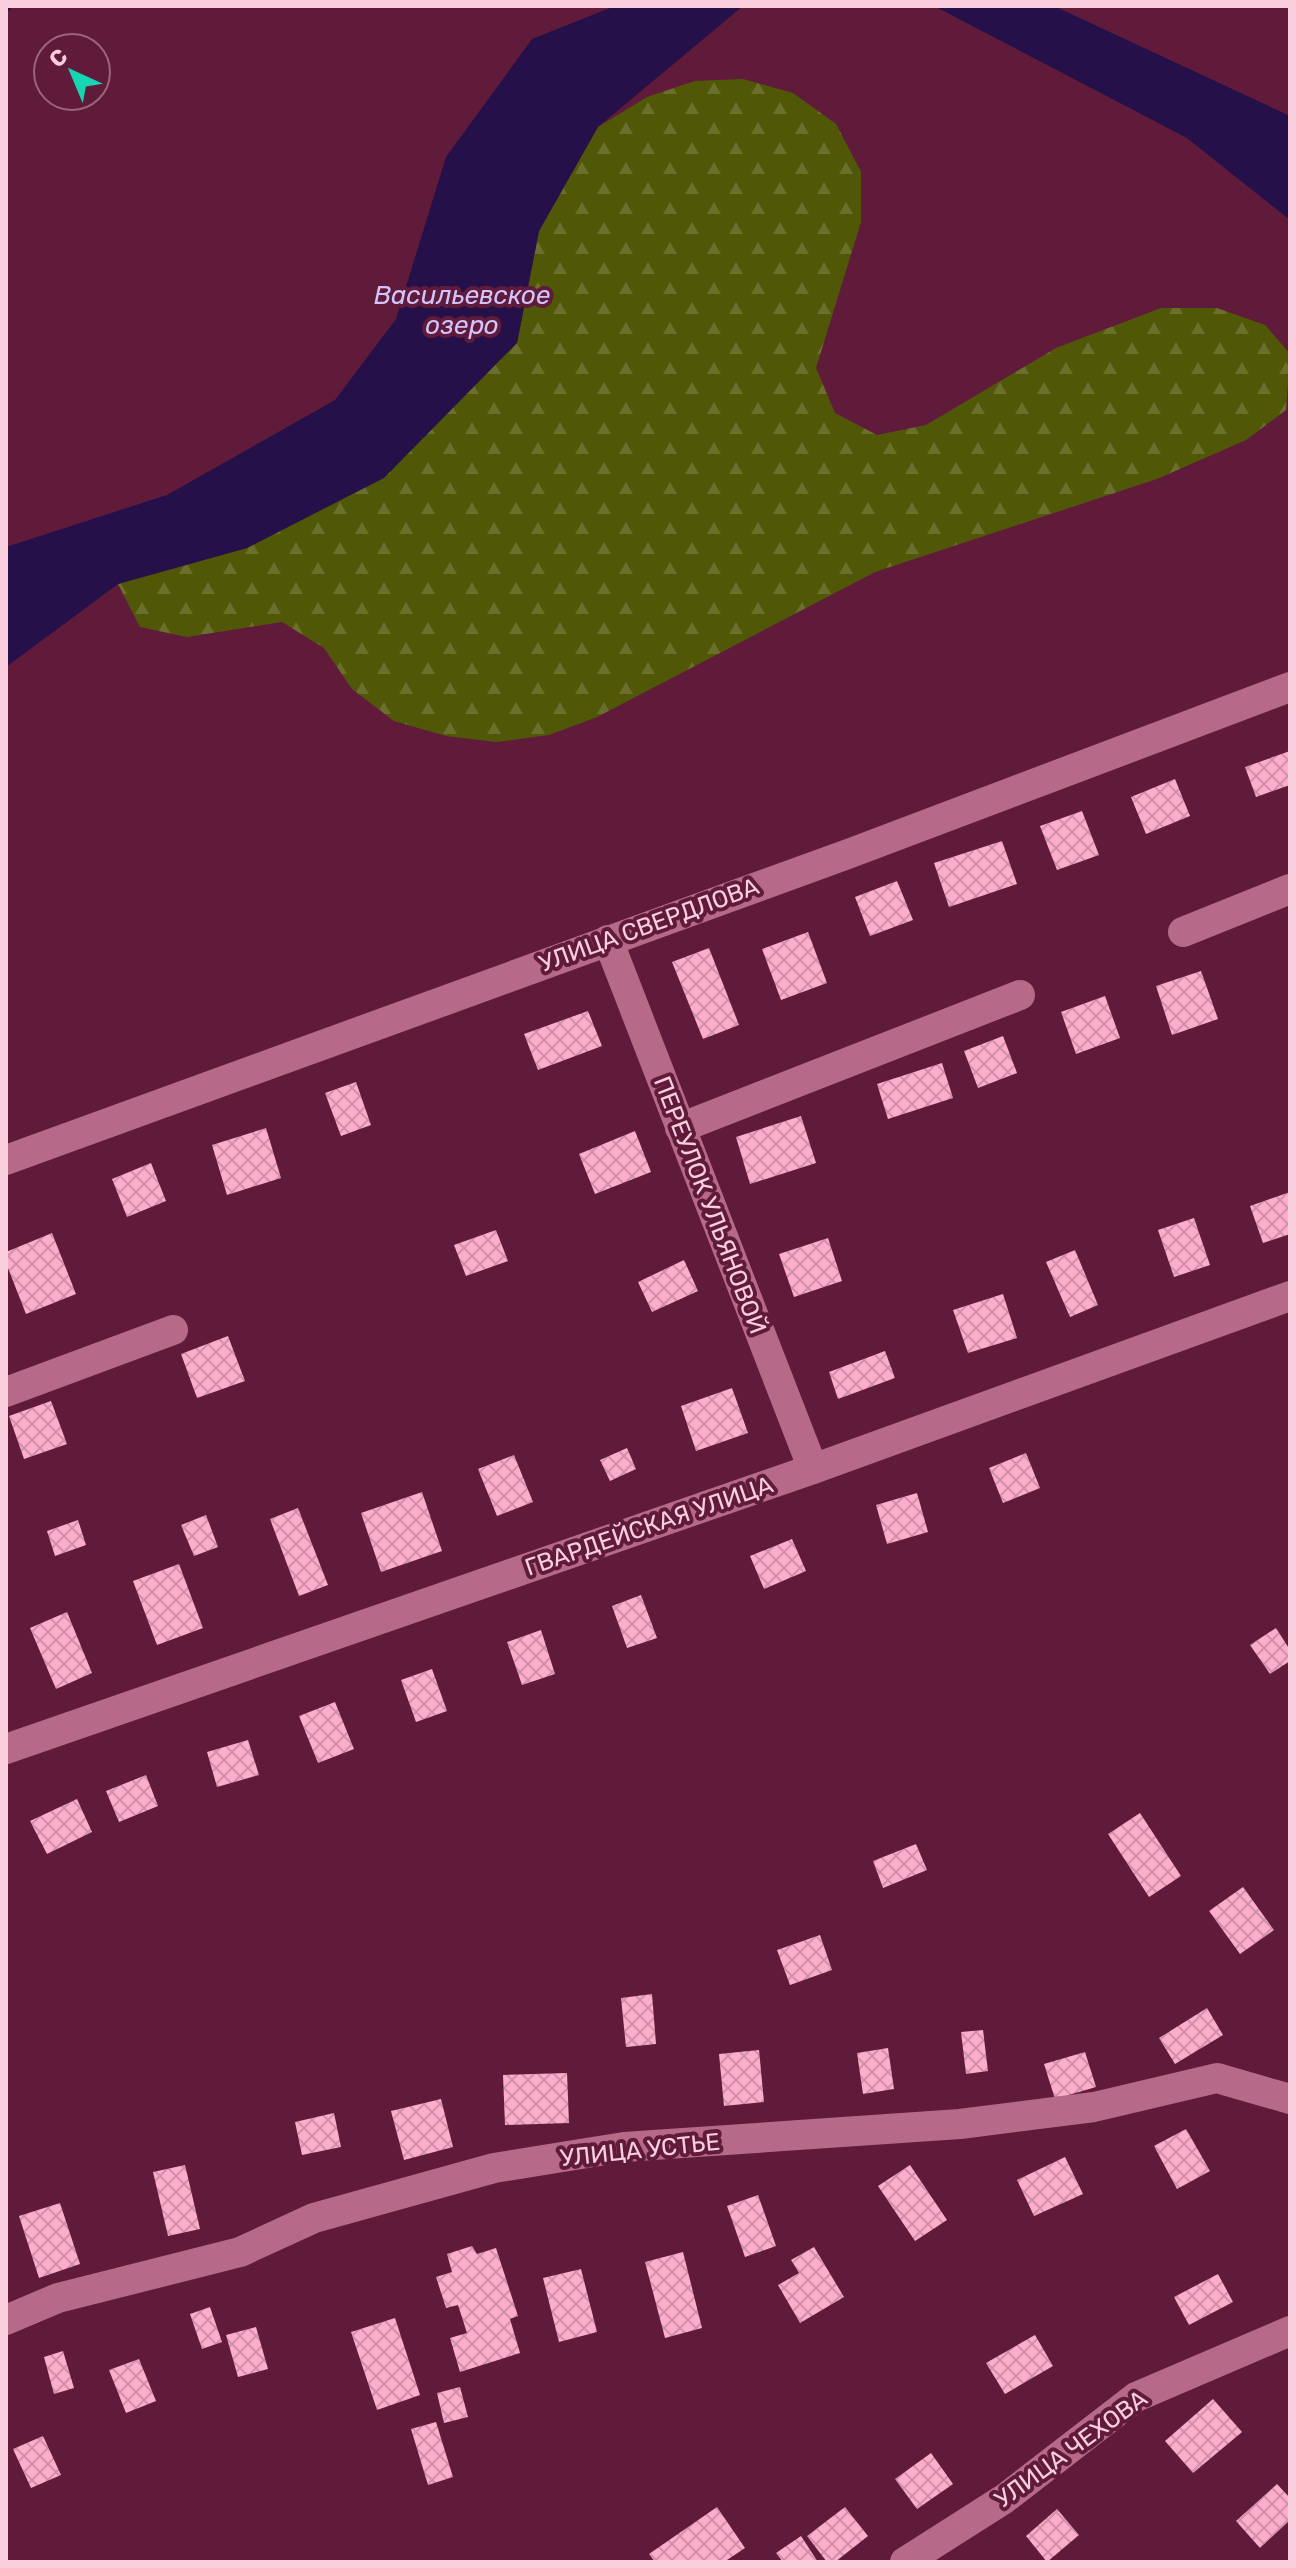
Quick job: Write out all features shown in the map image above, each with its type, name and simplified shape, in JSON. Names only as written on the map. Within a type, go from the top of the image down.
[{"type":"street","name":"УЛИЦА СВЕРДЛОВА","points":[[6,1160],[1290,687]]},
{"type":"street","points":[[1183,932],[1290,889]]},
{"type":"street","name":"ПЕРЕУЛОК УЛЬЯНОВОЙ","points":[[608,940],[813,1469]]},
{"type":"street","points":[[680,1128],[1020,995]]},
{"type":"street","name":"ГВАРДЕЙСКАЯ УЛИЦА","points":[[6,1749],[813,1469],[1290,1296]]},
{"type":"street","points":[[6,1392],[173,1330]]},
{"type":"street","name":"УЛИЦА УСТЬЕ","points":[[14,2311],[240,2252],[314,2218],[494,2168],[624,2147],[960,2124],[1094,2107],[1217,2078],[1290,2099]]},
{"type":"street","name":"УЛИЦА ЧЕХОВА","points":[[905,2562],[1004,2499],[1136,2397],[1290,2331]]},
{"type":"green space","points":[[743,79],[793,93],[836,124],[861,172],[861,222],[816,368],[835,413],[877,435],[926,425],[1056,348],[1161,308],[1217,308],[1265,325],[1290,354],[1286,410],[1246,440],[1157,479],[875,572],[597,717],[549,735],[496,742],[446,736],[394,721],[352,689],[324,648],[282,622],[187,637],[140,627],[118,584],[247,548],[517,343],[539,231],[598,127],[647,97],[695,81]]},
{"type":"water","name":"Васильевское озеро","points":[[615,6],[743,6],[598,127],[539,231],[517,343],[384,478],[247,548],[118,584],[6,667],[6,547],[167,495],[335,400],[396,319],[446,157],[532,39]]},
{"type":"water","points":[[934,6],[1054,6],[1290,116],[1290,220],[1187,138]]},
{"type":"building","points":[[1290,751],[1290,785],[1256,797],[1245,767]]},
{"type":"building","points":[[1175,779],[1190,816],[1146,834],[1131,797]]},
{"type":"building","points":[[1082,811],[1099,855],[1057,870],[1040,826]]},
{"type":"building","points":[[1002,841],[1017,884],[949,907],[934,863]]},
{"type":"building","points":[[897,881],[913,920],[870,936],[855,897]]},
{"type":"building","points":[[808,932],[827,983],[781,1000],[762,949]]},
{"type":"building","points":[[709,948],[739,1025],[703,1039],[672,962]]},
{"type":"building","points":[[1201,971],[1218,1019],[1172,1035],[1156,986]]},
{"type":"building","points":[[1105,996],[1120,1038],[1076,1054],[1061,1012]]},
{"type":"building","points":[[588,1011],[602,1046],[538,1070],[524,1034]]},
{"type":"building","points":[[1003,1036],[1017,1073],[978,1088],[964,1051]]},
{"type":"building","points":[[942,1063],[953,1098],[888,1119],[877,1084]]},
{"type":"building","points":[[356,1082],[371,1125],[341,1136],[325,1093]]},
{"type":"building","points":[[801,1116],[816,1163],[750,1184],[736,1137]]},
{"type":"building","points":[[266,1128],[281,1178],[227,1195],[212,1145]]},
{"type":"building","points":[[635,1131],[651,1172],[595,1194],[579,1154]]},
{"type":"building","points":[[151,1163],[166,1201],[127,1217],[112,1179]]},
{"type":"building","points":[[1290,1192],[1290,1234],[1263,1243],[1250,1206]]},
{"type":"building","points":[[1194,1218],[1210,1265],[1174,1277],[1158,1230]]},
{"type":"building","points":[[496,1230],[508,1261],[466,1276],[454,1245]]},
{"type":"building","points":[[52,1233],[76,1294],[26,1314],[6,1263],[6,1252]]},
{"type":"building","points":[[828,1238],[842,1281],[794,1297],[779,1254]]},
{"type":"building","points":[[1075,1250],[1098,1305],[1070,1317],[1046,1262]]},
{"type":"building","points":[[684,1260],[698,1291],[652,1312],[638,1282]]},
{"type":"building","points":[[1003,1294],[1017,1338],[968,1353],[953,1310]]},
{"type":"building","points":[[228,1336],[245,1381],[197,1398],[181,1354]]},
{"type":"building","points":[[885,1351],[895,1378],[838,1399],[829,1372]]},
{"type":"building","points":[[732,1388],[748,1433],[696,1451],[681,1406]]},
{"type":"building","points":[[51,1401],[67,1444],[24,1459],[9,1416]]},
{"type":"building","points":[[627,1448],[636,1469],[610,1481],[600,1460]]},
{"type":"building","points":[[1026,1453],[1040,1488],[1003,1503],[989,1468]]},
{"type":"building","points":[[514,1455],[533,1502],[497,1516],[478,1469]]},
{"type":"building","points":[[422,1492],[442,1551],[381,1572],[361,1513]]},
{"type":"building","points":[[917,1493],[928,1532],[887,1544],[876,1505]]},
{"type":"building","points":[[298,1508],[328,1585],[299,1596],[270,1519]]},
{"type":"building","points":[[206,1515],[218,1547],[194,1556],[181,1525]]},
{"type":"building","points":[[78,1520],[86,1545],[55,1556],[47,1531]]},
{"type":"building","points":[[792,1539],[806,1571],[764,1589],[750,1556]]},
{"type":"building","points":[[179,1564],[203,1628],[157,1645],[133,1581]]},
{"type":"building","points":[[641,1595],[657,1638],[627,1648],[612,1606]]},
{"type":"building","points":[[67,1612],[92,1673],[56,1689],[30,1628]]},
{"type":"building","points":[[1276,1628],[1290,1650],[1290,1661],[1270,1674],[1250,1645]]},
{"type":"building","points":[[541,1630],[555,1674],[522,1685],[507,1642]]},
{"type":"building","points":[[432,1669],[447,1711],[416,1722],[401,1680]]},
{"type":"building","points":[[335,1702],[354,1749],[318,1763],[299,1716]]},
{"type":"building","points":[[248,1740],[259,1775],[217,1787],[207,1752]]},
{"type":"building","points":[[146,1775],[158,1806],[119,1822],[106,1791]]},
{"type":"building","points":[[77,1799],[92,1832],[47,1854],[30,1821]]},
{"type":"building","points":[[1140,1813],[1181,1876],[1149,1897],[1108,1834]]},
{"type":"building","points":[[916,1844],[927,1870],[883,1888],[873,1861]]},
{"type":"building","points":[[1243,1887],[1274,1930],[1240,1954],[1209,1911]]},
{"type":"building","points":[[820,1935],[832,1970],[790,1985],[777,1950]]},
{"type":"building","points":[[652,1994],[656,2044],[626,2047],[621,1998]]},
{"type":"building","points":[[1207,2008],[1223,2035],[1175,2064],[1159,2038]]},
{"type":"building","points":[[983,2030],[988,2071],[966,2074],[961,2032]]},
{"type":"building","points":[[888,2048],[894,2089],[863,2094],[857,2053]]},
{"type":"building","points":[[759,2050],[764,2102],[724,2106],[719,2054]]},
{"type":"building","points":[[1085,2052],[1096,2087],[1055,2099],[1044,2064]]},
{"type":"building","points":[[567,2073],[569,2123],[505,2125],[503,2075]]},
{"type":"building","points":[[441,2099],[453,2147],[404,2160],[391,2111]]},
{"type":"building","points":[[334,2113],[341,2147],[302,2155],[295,2122]]},
{"type":"building","points":[[1186,2129],[1210,2171],[1177,2189],[1154,2146]]},
{"type":"building","points":[[1065,2157],[1083,2194],[1034,2216],[1017,2180]]},
{"type":"building","points":[[185,2165],[200,2229],[168,2236],[153,2172]]},
{"type":"building","points":[[910,2165],[947,2220],[915,2241],[878,2186]]},
{"type":"building","points":[[758,2195],[776,2246],[745,2257],[727,2206]]},
{"type":"building","points":[[60,2203],[80,2264],[39,2278],[19,2216]]},
{"type":"building","points":[[472,2246],[477,2254],[496,2248],[518,2316],[510,2319],[520,2353],[460,2372],[450,2338],[467,2333],[458,2305],[446,2308],[436,2277],[452,2272],[447,2254]]},
{"type":"building","points":[[814,2247],[844,2297],[800,2323],[778,2285],[799,2273],[791,2260]]},
{"type":"building","points":[[683,2252],[702,2328],[665,2338],[645,2262]]},
{"type":"building","points":[[581,2269],[597,2332],[559,2342],[543,2278]]},
{"type":"building","points":[[1218,2274],[1233,2302],[1189,2325],[1174,2297]]},
{"type":"building","points":[[210,2307],[222,2342],[202,2349],[190,2314]]},
{"type":"building","points":[[395,2318],[420,2395],[377,2410],[351,2332]]},
{"type":"building","points":[[256,2327],[268,2369],[238,2377],[226,2335]]},
{"type":"building","points":[[1035,2335],[1053,2366],[1005,2394],[986,2363]]},
{"type":"building","points":[[63,2351],[74,2388],[54,2394],[44,2357]]},
{"type":"building","points":[[139,2359],[156,2401],[126,2413],[109,2370]]},
{"type":"building","points":[[460,2387],[468,2417],[444,2423],[437,2393]]},
{"type":"building","points":[[1213,2399],[1242,2432],[1193,2473],[1165,2441]]},
{"type":"building","points":[[436,2422],[453,2477],[428,2485],[411,2429]]},
{"type":"building","points":[[43,2436],[61,2475],[31,2488],[13,2449]]},
{"type":"building","points":[[931,2453],[953,2484],[917,2509],[895,2479]]},
{"type":"building","points":[[1277,2484],[1290,2498],[1290,2520],[1260,2548],[1236,2521]]},
{"type":"building","points":[[717,2507],[745,2548],[724,2562],[655,2562],[649,2554]]},
{"type":"building","points":[[845,2507],[868,2536],[835,2562],[827,2562],[807,2536]]},
{"type":"building","points":[[1057,2509],[1079,2535],[1047,2562],[1026,2536]]},
{"type":"building","points":[[801,2536],[818,2562],[783,2562],[776,2553]]}]
